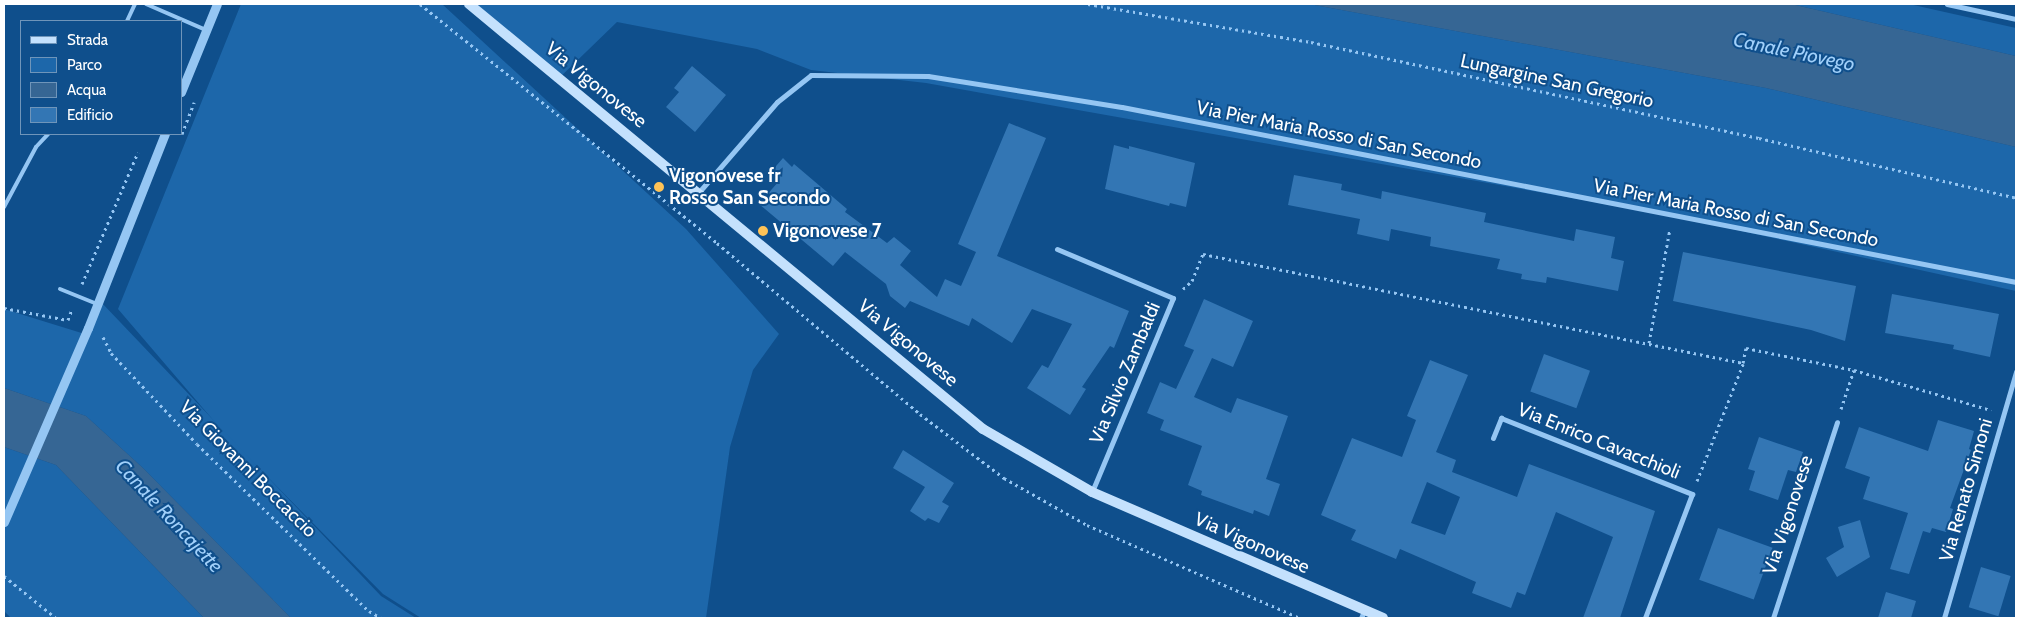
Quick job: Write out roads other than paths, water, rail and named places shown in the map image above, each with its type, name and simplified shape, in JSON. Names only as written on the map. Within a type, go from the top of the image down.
[{"type":"main road","name":"Via Vigonovese","points":[[469,4],[700,192],[983,429],[1092,492],[1363,615],[1383,618]]},
{"type":"street","points":[[182,90],[218,4]]},
{"type":"street","points":[[1947,4],[2016,19]]},
{"type":"street","name":"Via Pier Maria Rosso di San Secondo","points":[[700,192],[777,102],[811,75],[928,76],[1122,108],[2016,282]]},
{"type":"street","points":[[4,522],[98,304],[165,135]]},
{"type":"street","name":"Via Silvio Zambaldi","points":[[1057,249],[1173,298],[1092,492]]},
{"type":"street","name":"Via Renato Simoni","points":[[1944,618],[2016,371]]},
{"type":"street","name":"Via Enrico Cavacchioli","points":[[1493,438],[1501,418],[1692,494],[1645,618]]},
{"type":"street","name":"Via Vigonovese","points":[[1773,618],[1837,422]]},
{"type":"lane","points":[[127,20],[135,4]]},
{"type":"lane","points":[[146,4],[206,30]]},
{"type":"lane","points":[[4,206],[36,147],[47,135]]},
{"type":"lane","points":[[60,289],[98,304]]},
{"type":"water","name":"Canale Piovego","points":[[1309,4],[1791,4],[2016,56],[2016,147],[1766,88]]},
{"type":"water","name":"Canale Roncajette","points":[[4,388],[86,416],[143,468],[291,618],[204,618],[56,465],[4,447]]},
{"type":"place","name":"Vigonovese fr Rosso San Secondo","points":[[659,187]]},
{"type":"place","name":"Vigonovese 7","points":[[763,231]]}]
